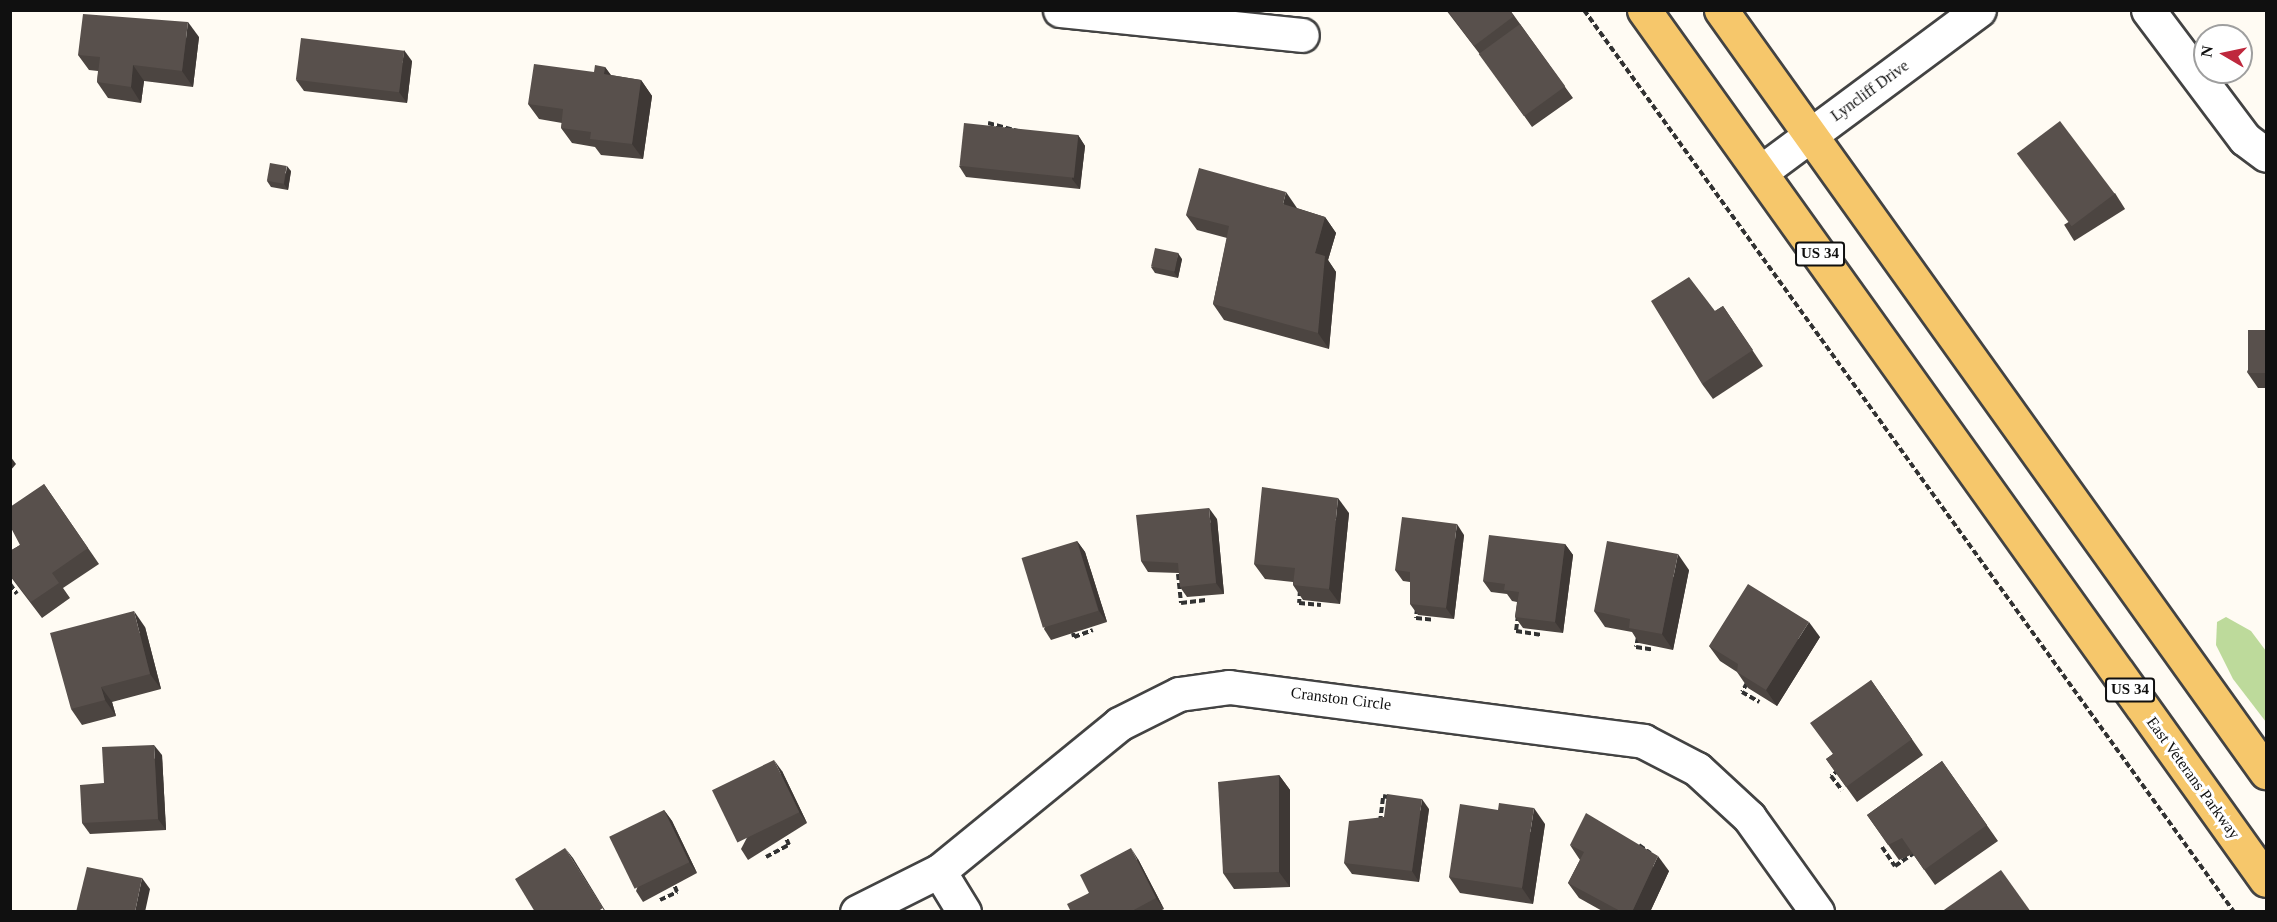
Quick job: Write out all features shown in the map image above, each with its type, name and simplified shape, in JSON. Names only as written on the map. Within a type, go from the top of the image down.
[{"type":"main road","name":"US 34","points":[[1644,10],[1762,171]]},
{"type":"main road","points":[[1721,10],[2266,772]]},
{"type":"main road","name":"East Veterans Parkway","points":[[1762,171],[2266,880]]},
{"type":"street","points":[[1060,10],[1302,35]]},
{"type":"street","name":"Lyncliff Drive","points":[[1762,171],[1979,10]]},
{"type":"street","points":[[2148,10],[2245,139],[2266,155]]},
{"type":"street","name":"Cranston Circle","points":[[857,912],[939,870],[1119,724],[1179,694],[1229,687],[1643,741],[1697,769],[1749,817],[1817,912]]},
{"type":"street","points":[[939,870],[964,912]]},
{"type":"path","points":[[1584,10],[2234,912]]},
{"type":"path","points":[[988,123],[1014,126],[1023,134],[1022,141]]},
{"type":"path","points":[[1178,574],[1181,603],[1206,600]]},
{"type":"path","points":[[1300,583],[1299,603],[1321,605]]},
{"type":"path","points":[[10,584],[17,594]]},
{"type":"path","points":[[1418,599],[1416,618],[1434,620]]},
{"type":"path","points":[[1520,602],[1516,631],[1542,634]]},
{"type":"path","points":[[1073,633],[1074,637],[1093,630]]},
{"type":"path","points":[[1638,633],[1636,647],[1654,650]]},
{"type":"path","points":[[1749,680],[1742,692],[1759,702]]},
{"type":"path","points":[[1842,768],[1831,776],[1842,790]]},
{"type":"path","points":[[1379,826],[1383,796],[1402,799]]},
{"type":"path","points":[[766,857],[789,846],[786,838]]},
{"type":"path","points":[[1635,842],[1651,850],[1647,860]]},
{"type":"path","points":[[1882,847],[1895,866],[1913,854]]},
{"type":"path","points":[[660,900],[677,892],[674,884]]},
{"type":"green space","points":[[2226,617],[2251,631],[2266,651],[2266,722],[2233,679],[2216,645],[2217,622]]},
{"type":"building","points":[[1447,10],[1509,10],[1514,16],[1474,46]]},
{"type":"building","points":[[83,14],[188,22],[182,71],[133,65],[131,87],[97,82],[100,57],[78,55]]},
{"type":"building","points":[[1520,24],[1565,86],[1524,116],[1479,54]]},
{"type":"building","points":[[301,38],[404,51],[399,92],[296,80]]},
{"type":"building","points":[[534,64],[594,72],[595,65],[605,67],[604,74],[641,80],[632,144],[590,139],[591,132],[561,128],[563,109],[528,104]]},
{"type":"building","points":[[2060,121],[2115,194],[2072,226],[2017,153]]},
{"type":"building","points":[[964,123],[1078,135],[1074,178],[960,166]]},
{"type":"building","points":[[270,163],[287,166],[284,184],[267,181]]},
{"type":"building","points":[[1199,168],[1286,192],[1283,204],[1325,217],[1315,253],[1325,256],[1318,333],[1213,304],[1229,226],[1186,215]]},
{"type":"building","points":[[1155,248],[1178,253],[1175,272],[1151,267]]},
{"type":"building","points":[[1689,277],[1715,311],[1723,306],[1753,350],[1702,384],[1651,301]]},
{"type":"building","points":[[2248,330],[2266,330],[2266,373],[2248,373]]},
{"type":"building","points":[[44,484],[88,548],[52,573],[59,583],[31,602],[10,575],[10,551],[20,545],[10,526],[10,507]]},
{"type":"building","points":[[1262,487],[1338,498],[1329,589],[1293,585],[1295,568],[1254,564]]},
{"type":"building","points":[[1209,508],[1216,583],[1180,587],[1178,563],[1141,561],[1136,515]]},
{"type":"building","points":[[1402,517],[1457,524],[1446,608],[1410,604],[1410,572],[1395,570]]},
{"type":"building","points":[[1489,535],[1565,544],[1555,622],[1515,617],[1519,592],[1504,590],[1505,584],[1483,581]]},
{"type":"building","points":[[1077,541],[1098,611],[1043,628],[1022,558]]},
{"type":"building","points":[[1607,541],[1678,554],[1662,634],[1629,628],[1630,619],[1594,611]]},
{"type":"building","points":[[1748,584],[1809,622],[1766,690],[1737,672],[1738,664],[1709,646]]},
{"type":"building","points":[[134,611],[150,674],[101,687],[105,700],[71,709],[50,633]]},
{"type":"building","points":[[1871,680],[1912,739],[1846,787],[1826,759],[1833,754],[1810,723]]},
{"type":"building","points":[[154,745],[158,819],[82,823],[80,785],[104,783],[102,747]]},
{"type":"building","points":[[774,760],[799,812],[737,842],[712,790]]},
{"type":"building","points":[[1942,761],[1987,825],[1924,870],[1902,838],[1888,845],[1867,815]]},
{"type":"building","points":[[1279,775],[1279,872],[1223,873],[1218,782]]},
{"type":"building","points":[[1387,794],[1422,799],[1412,871],[1344,863],[1349,821],[1384,817]]},
{"type":"building","points":[[1499,803],[1534,808],[1522,888],[1449,877],[1460,804],[1498,810]]},
{"type":"building","points":[[664,810],[689,862],[635,889],[609,837]]},
{"type":"building","points":[[1586,813],[1658,856],[1632,912],[1622,912],[1568,883],[1584,852],[1570,845]]},
{"type":"building","points":[[565,848],[603,908],[597,912],[535,912],[515,879]]},
{"type":"building","points":[[1131,848],[1156,898],[1130,912],[1071,912],[1067,904],[1089,893],[1080,875]]},
{"type":"building","points":[[87,867],[142,878],[135,912],[76,912]]},
{"type":"building","points":[[2001,870],[2031,912],[1941,912]]}]
